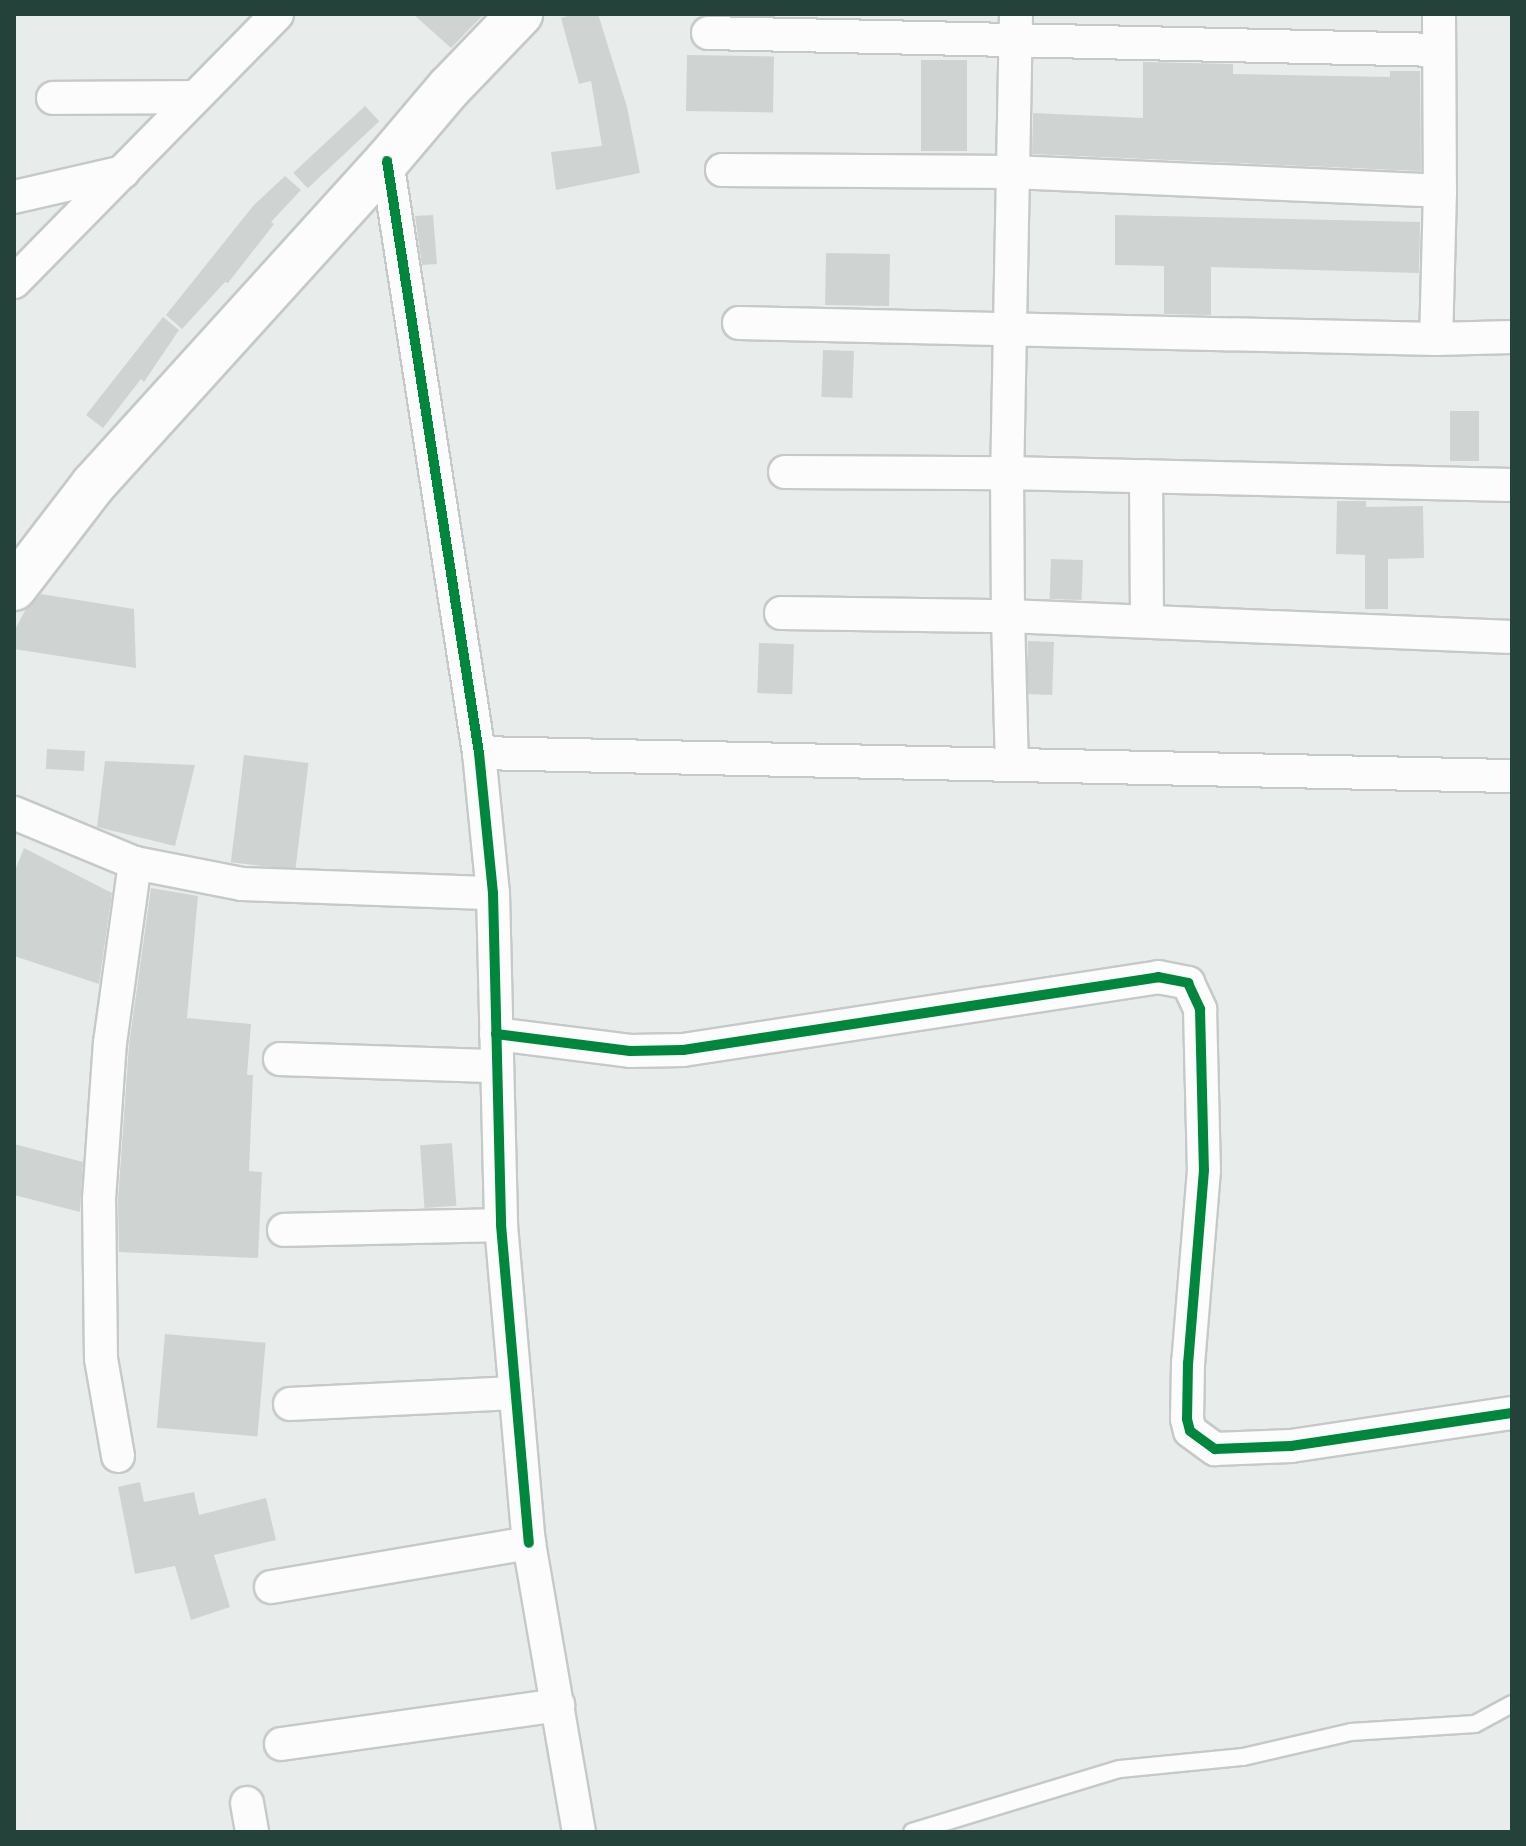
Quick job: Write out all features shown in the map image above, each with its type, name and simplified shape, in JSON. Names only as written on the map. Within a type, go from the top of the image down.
[{"type":"main road","points":[[14,588],[93,485],[387,161],[449,88],[520,14]]},
{"type":"street","points":[[14,282],[277,14]]},
{"type":"street","points":[[1436,339],[1440,191],[1439,14]]},
{"type":"street","points":[[708,33],[1016,28],[1439,50]]},
{"type":"street","points":[[1012,764],[1007,473],[1016,28]]},
{"type":"street","points":[[53,98],[194,97]]},
{"type":"street","points":[[387,161],[479,753],[493,893],[501,1225],[514,1393],[529,1543],[579,1832]]},
{"type":"street","points":[[722,170],[1012,172],[1440,191]]},
{"type":"street","points":[[14,197],[123,172]]},
{"type":"street","points":[[739,323],[1436,339],[1512,337]]},
{"type":"street","points":[[785,472],[1007,473],[1512,485]]},
{"type":"street","points":[[1146,476],[1147,621]]},
{"type":"street","points":[[781,613],[1008,616],[1512,637]]},
{"type":"street","points":[[479,753],[1512,776]]},
{"type":"street","points":[[14,813],[135,863],[242,884],[493,893]]},
{"type":"street","points":[[118,1456],[101,1359],[99,1199],[110,1043],[135,863]]},
{"type":"street","points":[[280,1059],[496,1050],[683,1050],[1158,977],[1188,983],[1200,1009],[1204,1170],[1188,1363],[1190,1431],[1215,1449],[1291,1446],[1512,1413]]},
{"type":"street","points":[[284,1230],[501,1225]]},
{"type":"street","points":[[290,1404],[514,1393]]},
{"type":"street","points":[[271,1587],[529,1543]]},
{"type":"street","points":[[281,1744],[558,1705]]},
{"type":"lane","points":[[912,1832],[1120,1769],[1243,1757],[1351,1732],[1475,1724],[1512,1704]]},
{"type":"building","points":[[413,14],[484,14],[451,48]]},
{"type":"building","points":[[574,14],[598,14],[627,107],[640,173],[556,190],[551,152],[602,146],[591,81],[579,84],[561,18]]},
{"type":"building","points":[[687,55],[774,57],[773,113],[686,111]]},
{"type":"building","points":[[921,60],[967,60],[967,151],[921,151]]},
{"type":"building","points":[[1143,62],[1233,64],[1233,74],[1390,77],[1390,71],[1420,71],[1421,171],[1032,154],[1033,113],[1143,118]]},
{"type":"building","points":[[365,106],[379,121],[308,188],[293,173]]},
{"type":"building","points":[[285,176],[301,190],[271,222],[274,224],[228,283],[225,282],[182,329],[166,315],[253,206]]},
{"type":"building","points":[[433,215],[437,264],[422,265],[415,216]]},
{"type":"building","points":[[1115,215],[1420,222],[1419,273],[1211,267],[1211,315],[1164,314],[1164,266],[1115,265]]},
{"type":"building","points":[[826,253],[890,254],[889,306],[825,305]]},
{"type":"building","points":[[163,317],[179,330],[144,382],[141,379],[103,428],[86,415]]},
{"type":"building","points":[[823,350],[854,351],[852,398],[821,397]]},
{"type":"building","points":[[1450,411],[1479,411],[1479,461],[1450,461]]},
{"type":"building","points":[[1337,501],[1366,501],[1366,507],[1423,506],[1424,558],[1388,559],[1388,609],[1365,609],[1365,555],[1336,554]]},
{"type":"building","points":[[1051,559],[1083,560],[1082,600],[1050,599]]},
{"type":"building","points":[[41,594],[134,609],[136,668],[14,649],[14,631],[26,609]]},
{"type":"building","points":[[1028,641],[1054,642],[1052,695],[1026,694]]},
{"type":"building","points":[[759,643],[794,644],[792,694],[757,693]]},
{"type":"building","points":[[47,749],[85,751],[84,771],[46,769]]},
{"type":"building","points":[[244,755],[309,763],[295,870],[231,862]]},
{"type":"building","points":[[105,761],[195,765],[175,846],[97,827]]},
{"type":"building","points":[[24,848],[112,893],[99,984],[14,956],[14,873]]},
{"type":"building","points":[[151,888],[198,896],[187,1018],[251,1024],[247,1075],[253,1075],[249,1171],[262,1172],[258,1258],[119,1252],[118,1200],[129,1045]]},
{"type":"building","points":[[452,1143],[456,1206],[424,1208],[420,1145]]},
{"type":"building","points":[[14,1144],[83,1162],[80,1212],[14,1195]]},
{"type":"building","points":[[165,1334],[266,1343],[257,1436],[157,1428]]},
{"type":"building","points":[[140,1482],[144,1502],[194,1492],[199,1515],[266,1498],[276,1540],[214,1555],[230,1607],[191,1620],[175,1566],[135,1574],[118,1487]]},
{"type":"cycle path","points":[[387,161],[479,753],[493,893],[501,1225],[529,1543]]},
{"type":"cycle path","points":[[496,1034],[630,1051],[683,1050],[1158,977],[1188,983],[1200,1009],[1204,1170],[1188,1363],[1187,1419],[1190,1431],[1215,1449],[1291,1446],[1512,1413]]}]
